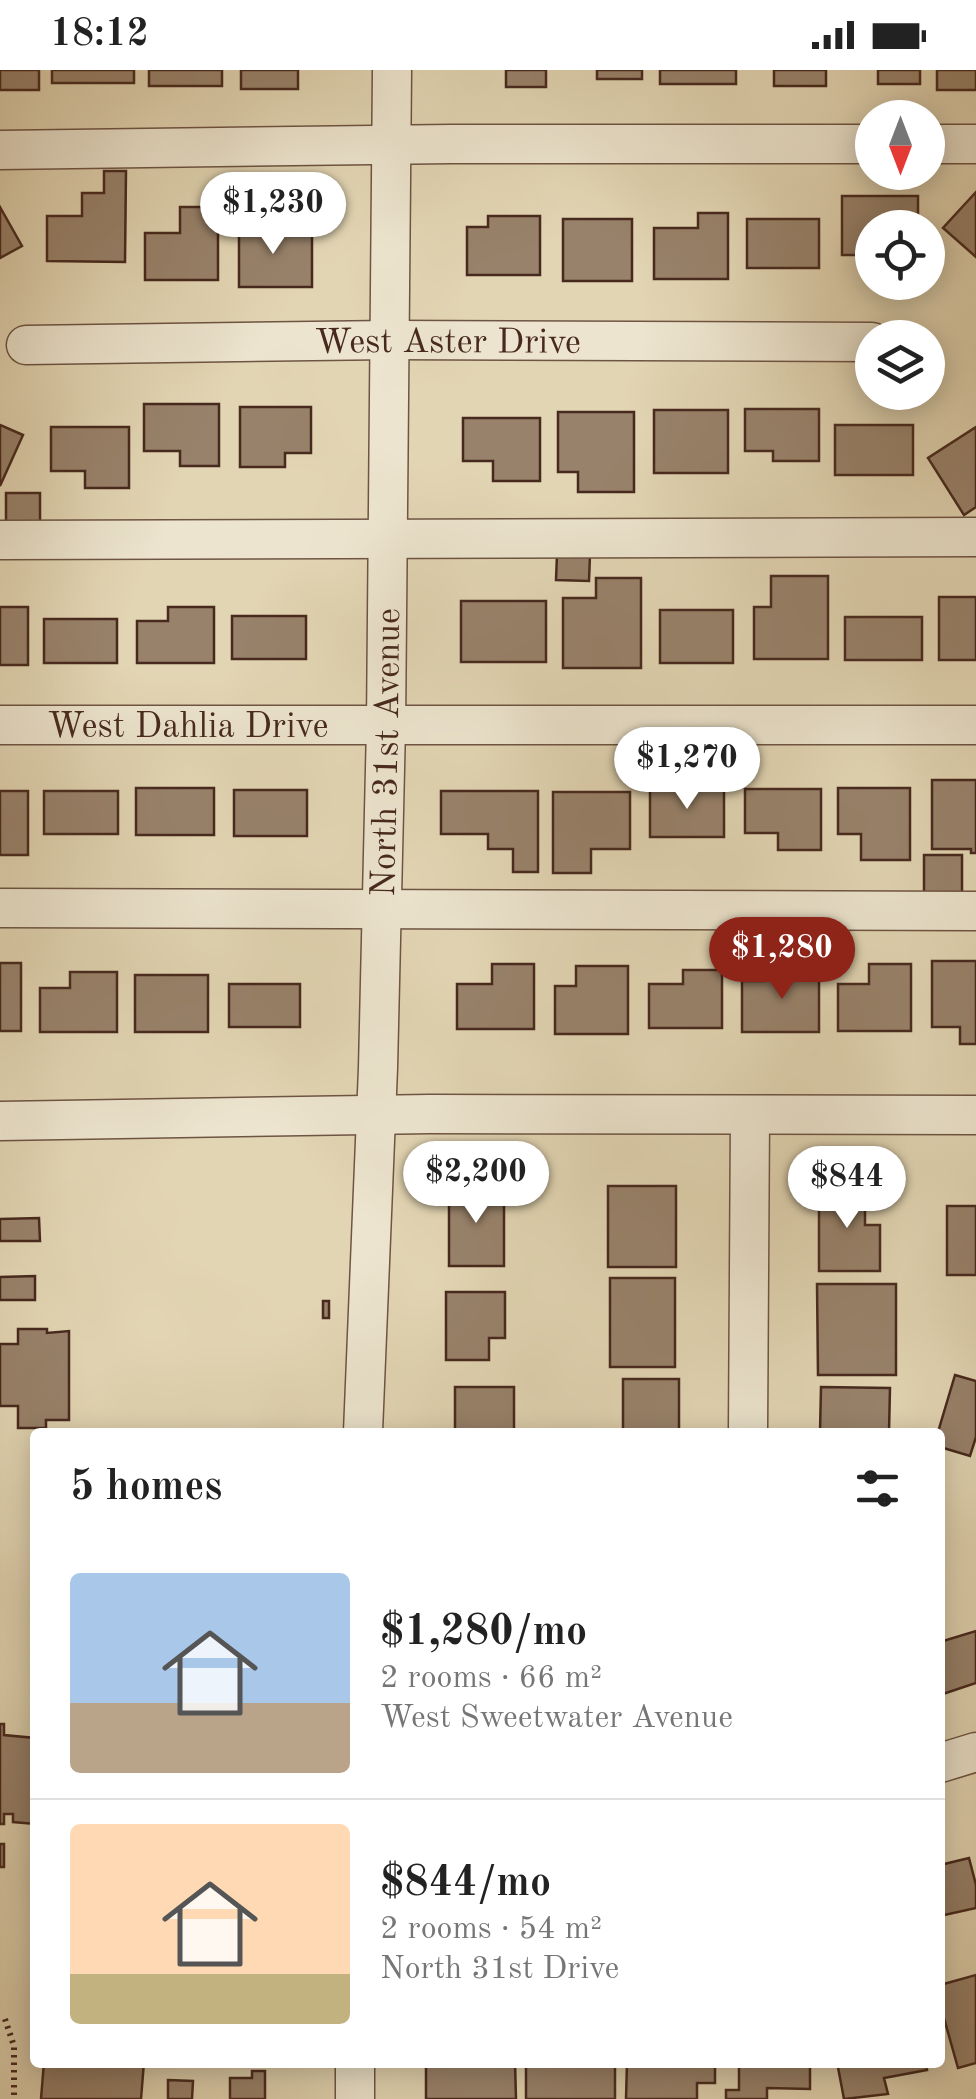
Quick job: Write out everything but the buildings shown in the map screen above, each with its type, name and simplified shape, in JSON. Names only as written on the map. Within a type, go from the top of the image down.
[{"type":"street","name":"North 31st Avenue","points":[[363,1428],[386,726],[392,70]]},
{"type":"street","points":[[0,150],[855,144]]},
{"type":"street","points":[[945,144],[976,144]]},
{"type":"street","name":"West Aster Drive","points":[[26,345],[390,340],[855,342]]},
{"type":"street","points":[[0,540],[976,537]]},
{"type":"street","name":"West Dahlia Drive","points":[[0,725],[976,724]]},
{"type":"street","points":[[0,908],[976,911]]},
{"type":"street","points":[[0,1121],[376,1115],[976,1115]]},
{"type":"street","points":[[748,1428],[750,1115]]},
{"type":"street","points":[[945,1761],[976,1752]]},
{"type":"street","points":[[354,2099],[355,2068]]},
{"type":"path","points":[[5,2019],[14,2046],[14,2099]]}]
